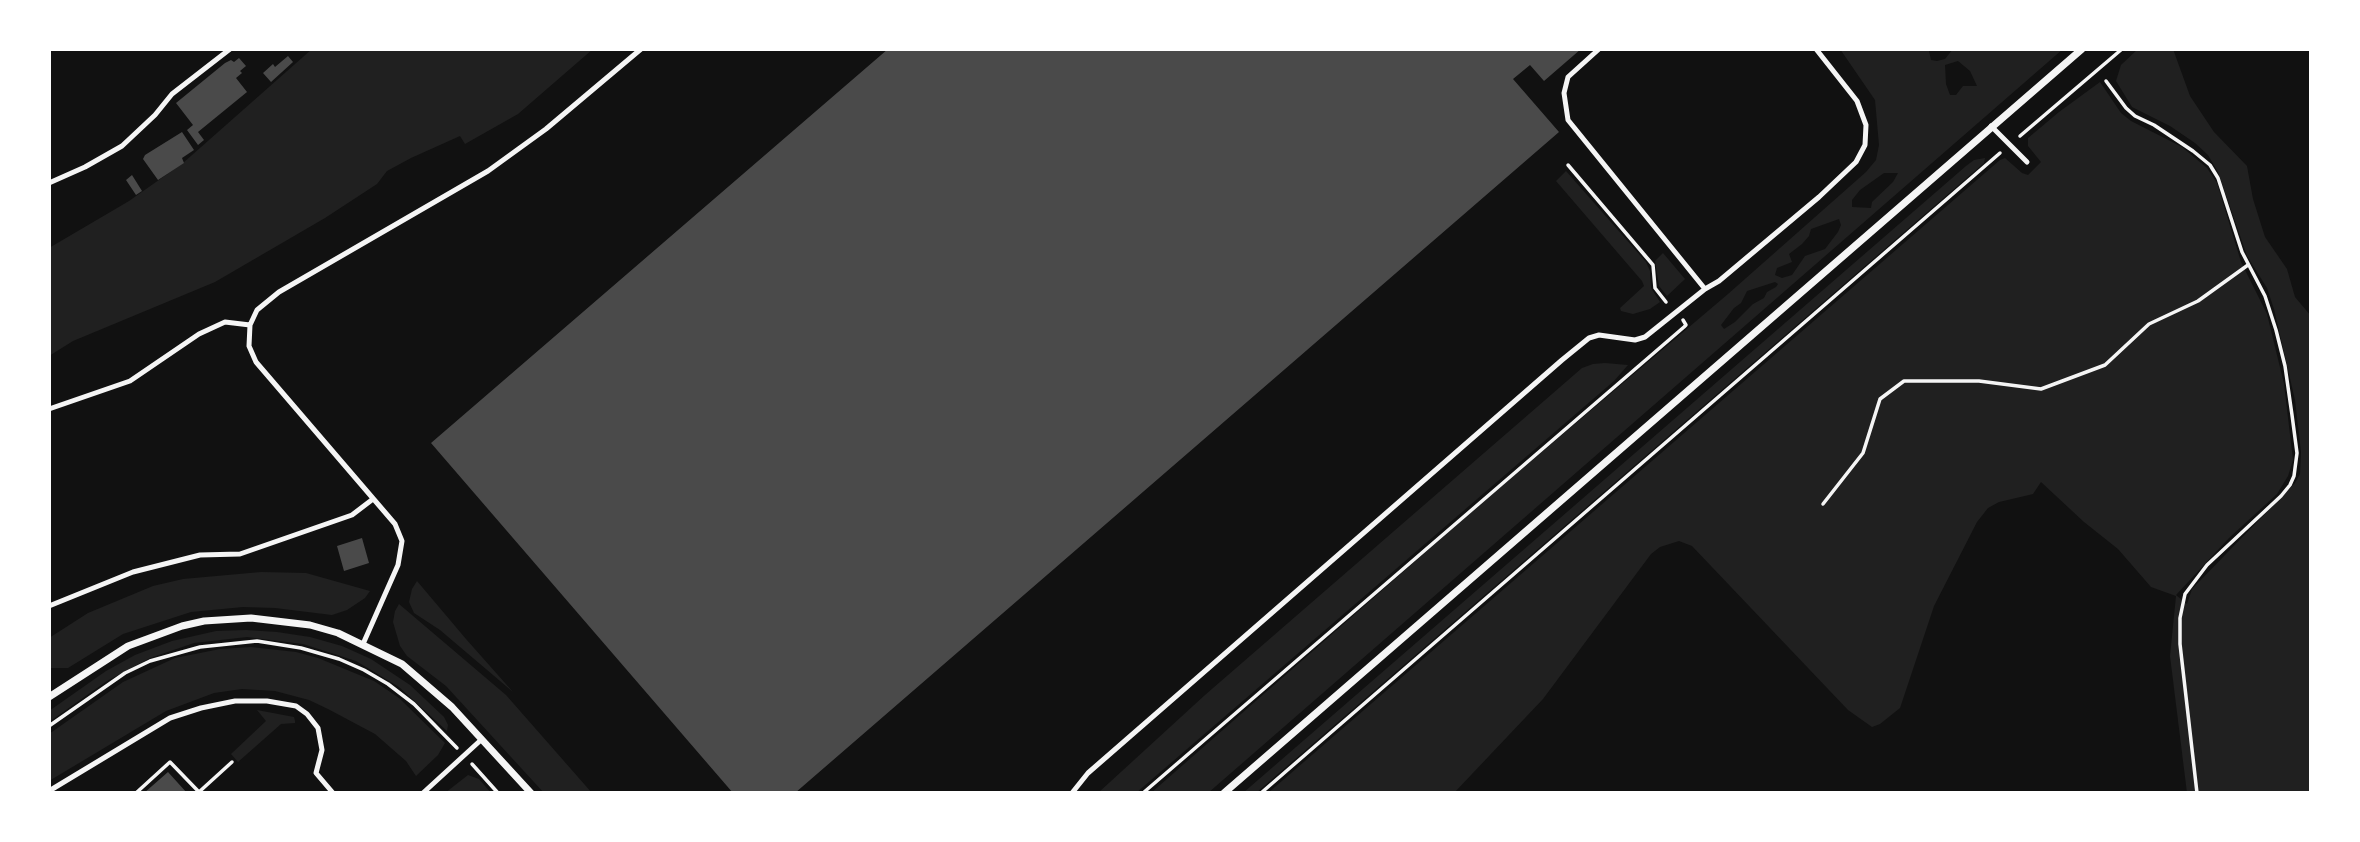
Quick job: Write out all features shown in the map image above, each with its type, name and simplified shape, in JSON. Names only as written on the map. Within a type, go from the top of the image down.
[{"type":"street","points":[[1224,793],[2082,49]]},
{"type":"street","points":[[49,697],[128,646],[182,626],[204,621],[251,618],[310,625],[363,643],[402,664],[427,683],[531,793]]},
{"type":"lane","points":[[49,183],[85,167],[121,146],[155,115],[172,94],[230,49]]},
{"type":"lane","points":[[363,643],[398,565],[402,541],[394,524],[256,362],[250,346],[250,325],[257,310],[279,292],[488,171],[546,129],[641,49]]},
{"type":"lane","points":[[1599,49],[1568,77],[1564,93],[1568,120],[1705,289]]},
{"type":"lane","points":[[1072,793],[1088,773],[1589,338],[1611,335],[1635,340],[1645,337],[1719,281],[1819,197],[1856,162],[1865,145],[1866,125],[1857,101],[1816,49]]},
{"type":"lane","points":[[1991,126],[2027,162]]},
{"type":"lane","points":[[49,409],[130,381],[199,334],[225,322],[250,325]]},
{"type":"lane","points":[[49,606],[133,572],[200,555],[240,554],[352,515],[373,499]]},
{"type":"lane","points":[[49,791],[170,718],[235,701],[267,701],[296,706],[307,714],[318,728],[323,750],[316,773],[333,793]]},
{"type":"lane","points":[[423,793],[482,739]]},
{"type":"path","points":[[1261,793],[2122,49]]},
{"type":"path","points":[[2106,80],[2135,116],[2173,137],[2210,165],[2218,178],[2248,265],[2265,296],[2285,366],[2297,453],[2294,476],[2281,496],[2207,565],[2185,594],[2180,618],[2180,644],[2197,793]]},
{"type":"path","points":[[1568,165],[1653,265],[1655,288],[1666,302]]},
{"type":"path","points":[[1823,503],[1863,453],[1880,399],[1904,381],[1979,381],[2041,389],[2105,365],[2149,324],[2198,301],[2248,265]]},
{"type":"path","points":[[1143,793],[1684,327],[1686,325],[1683,320]]},
{"type":"path","points":[[49,726],[125,673],[150,661],[209,645],[257,641],[301,648],[339,659],[388,684],[415,704],[498,793]]},
{"type":"path","points":[[136,793],[170,762],[200,792],[232,762]]},
{"type":"shaded area","points":[[312,49],[593,49],[518,114],[465,144],[460,136],[411,158],[387,171],[377,184],[325,218],[215,282],[73,341],[49,356],[49,248],[129,201],[183,163]]},
{"type":"shaded area","points":[[1840,49],[1932,49],[1929,51],[1931,60],[1937,61],[1945,59],[1953,49],[2063,49],[1208,793],[1151,793],[1477,507],[1728,294],[1866,172],[1876,160],[1879,145],[1875,100]],"holes":[[[1958,61],[1970,71],[1977,86],[1963,86],[1956,95],[1950,95],[1946,84],[1945,65]],[[1884,173],[1898,173],[1893,182],[1872,202],[1871,208],[1852,207],[1852,200],[1860,190]],[[1839,219],[1841,225],[1825,249],[1805,256],[1792,275],[1782,278],[1775,275],[1777,268],[1792,262],[1789,254],[1802,244],[1811,229]],[[1775,282],[1778,284],[1724,329],[1721,325],[1741,303],[1747,291]]]},
{"type":"shaded area","points":[[2138,49],[2173,49],[2190,96],[2214,132],[2247,166],[2253,199],[2265,237],[2287,269],[2295,297],[2311,316],[2311,793],[2187,793],[2170,656],[2176,596],[2151,587],[2118,549],[2041,482],[2033,494],[1999,502],[1988,508],[1977,522],[1934,606],[1900,708],[1880,724],[1872,727],[1848,710],[1692,546],[1679,541],[1660,547],[1651,554],[1543,699],[1454,793],[1268,793],[2000,160],[2005,158],[2028,175],[2041,162],[2028,146],[2028,138],[2100,82],[2121,113],[2131,121],[2182,147],[2207,168],[2217,183],[2241,262],[2267,314],[2284,384],[2293,460],[2288,476],[2277,494],[2229,538],[2176,595],[2187,604],[2192,589],[2295,483],[2300,474],[2301,452],[2295,400],[2274,309],[2267,288],[2247,256],[2218,172],[2208,155],[2195,143],[2170,126],[2132,107],[2116,81],[2121,65]]},
{"type":"shaded area","points":[[1985,158],[1984,163],[1256,793],[1243,793],[1966,166],[1974,160]]},
{"type":"shaded area","points":[[1566,171],[1646,262],[1650,271],[1651,288],[1660,302],[1650,309],[1633,314],[1621,311],[1620,308],[1644,286],[1556,181]]},
{"type":"shaded area","points":[[1663,253],[1685,279],[1667,296],[1659,286],[1655,261]]},
{"type":"shaded area","points":[[1605,363],[1628,365],[1614,381],[1136,793],[1098,793],[1205,695],[1582,368]]},
{"type":"shaded area","points":[[261,572],[306,573],[370,591],[365,598],[347,610],[332,615],[243,607],[191,612],[123,634],[68,668],[49,668],[49,638],[88,613],[153,586],[183,579]]},
{"type":"shaded area","points":[[417,581],[513,692],[440,630],[414,613],[409,602]]},
{"type":"shaded area","points":[[399,604],[506,695],[592,793],[544,793],[446,686],[407,656],[400,646],[393,622]]},
{"type":"shaded area","points":[[246,630],[310,637],[342,646],[371,659],[410,685],[444,717],[448,725],[447,731],[399,687],[356,661],[303,644],[247,637],[194,643],[150,658],[107,681],[49,722],[49,711],[106,671],[135,655],[172,641],[216,631]]},
{"type":"shaded area","points":[[251,647],[296,652],[318,658],[374,681],[399,698],[445,743],[438,755],[416,776],[406,761],[375,734],[328,709],[309,700],[275,691],[242,689],[214,693],[166,711],[49,781],[49,734],[123,682],[175,658],[220,649]]},
{"type":"shaded area","points":[[257,710],[294,717],[295,723],[281,724],[238,762],[231,754],[266,721]]},
{"type":"shaded area","points":[[468,775],[479,779],[491,793],[445,793]]},
{"type":"building","points":[[888,49],[1581,49],[1544,81],[1530,65],[1513,79],[1559,132],[795,793],[733,793],[431,443]]},
{"type":"building","points":[[288,56],[293,62],[271,82],[263,73]]},
{"type":"building","points":[[239,58],[246,66],[236,78],[247,92],[198,132],[204,140],[198,145],[187,130],[193,125],[176,103],[225,63]]},
{"type":"building","points":[[182,132],[194,150],[182,158],[184,163],[158,180],[143,159],[145,155]]},
{"type":"building","points":[[132,175],[142,191],[136,195],[126,180]]},
{"type":"building","points":[[362,538],[369,563],[344,571],[337,546]]},
{"type":"building","points":[[168,772],[187,793],[144,793]]}]
